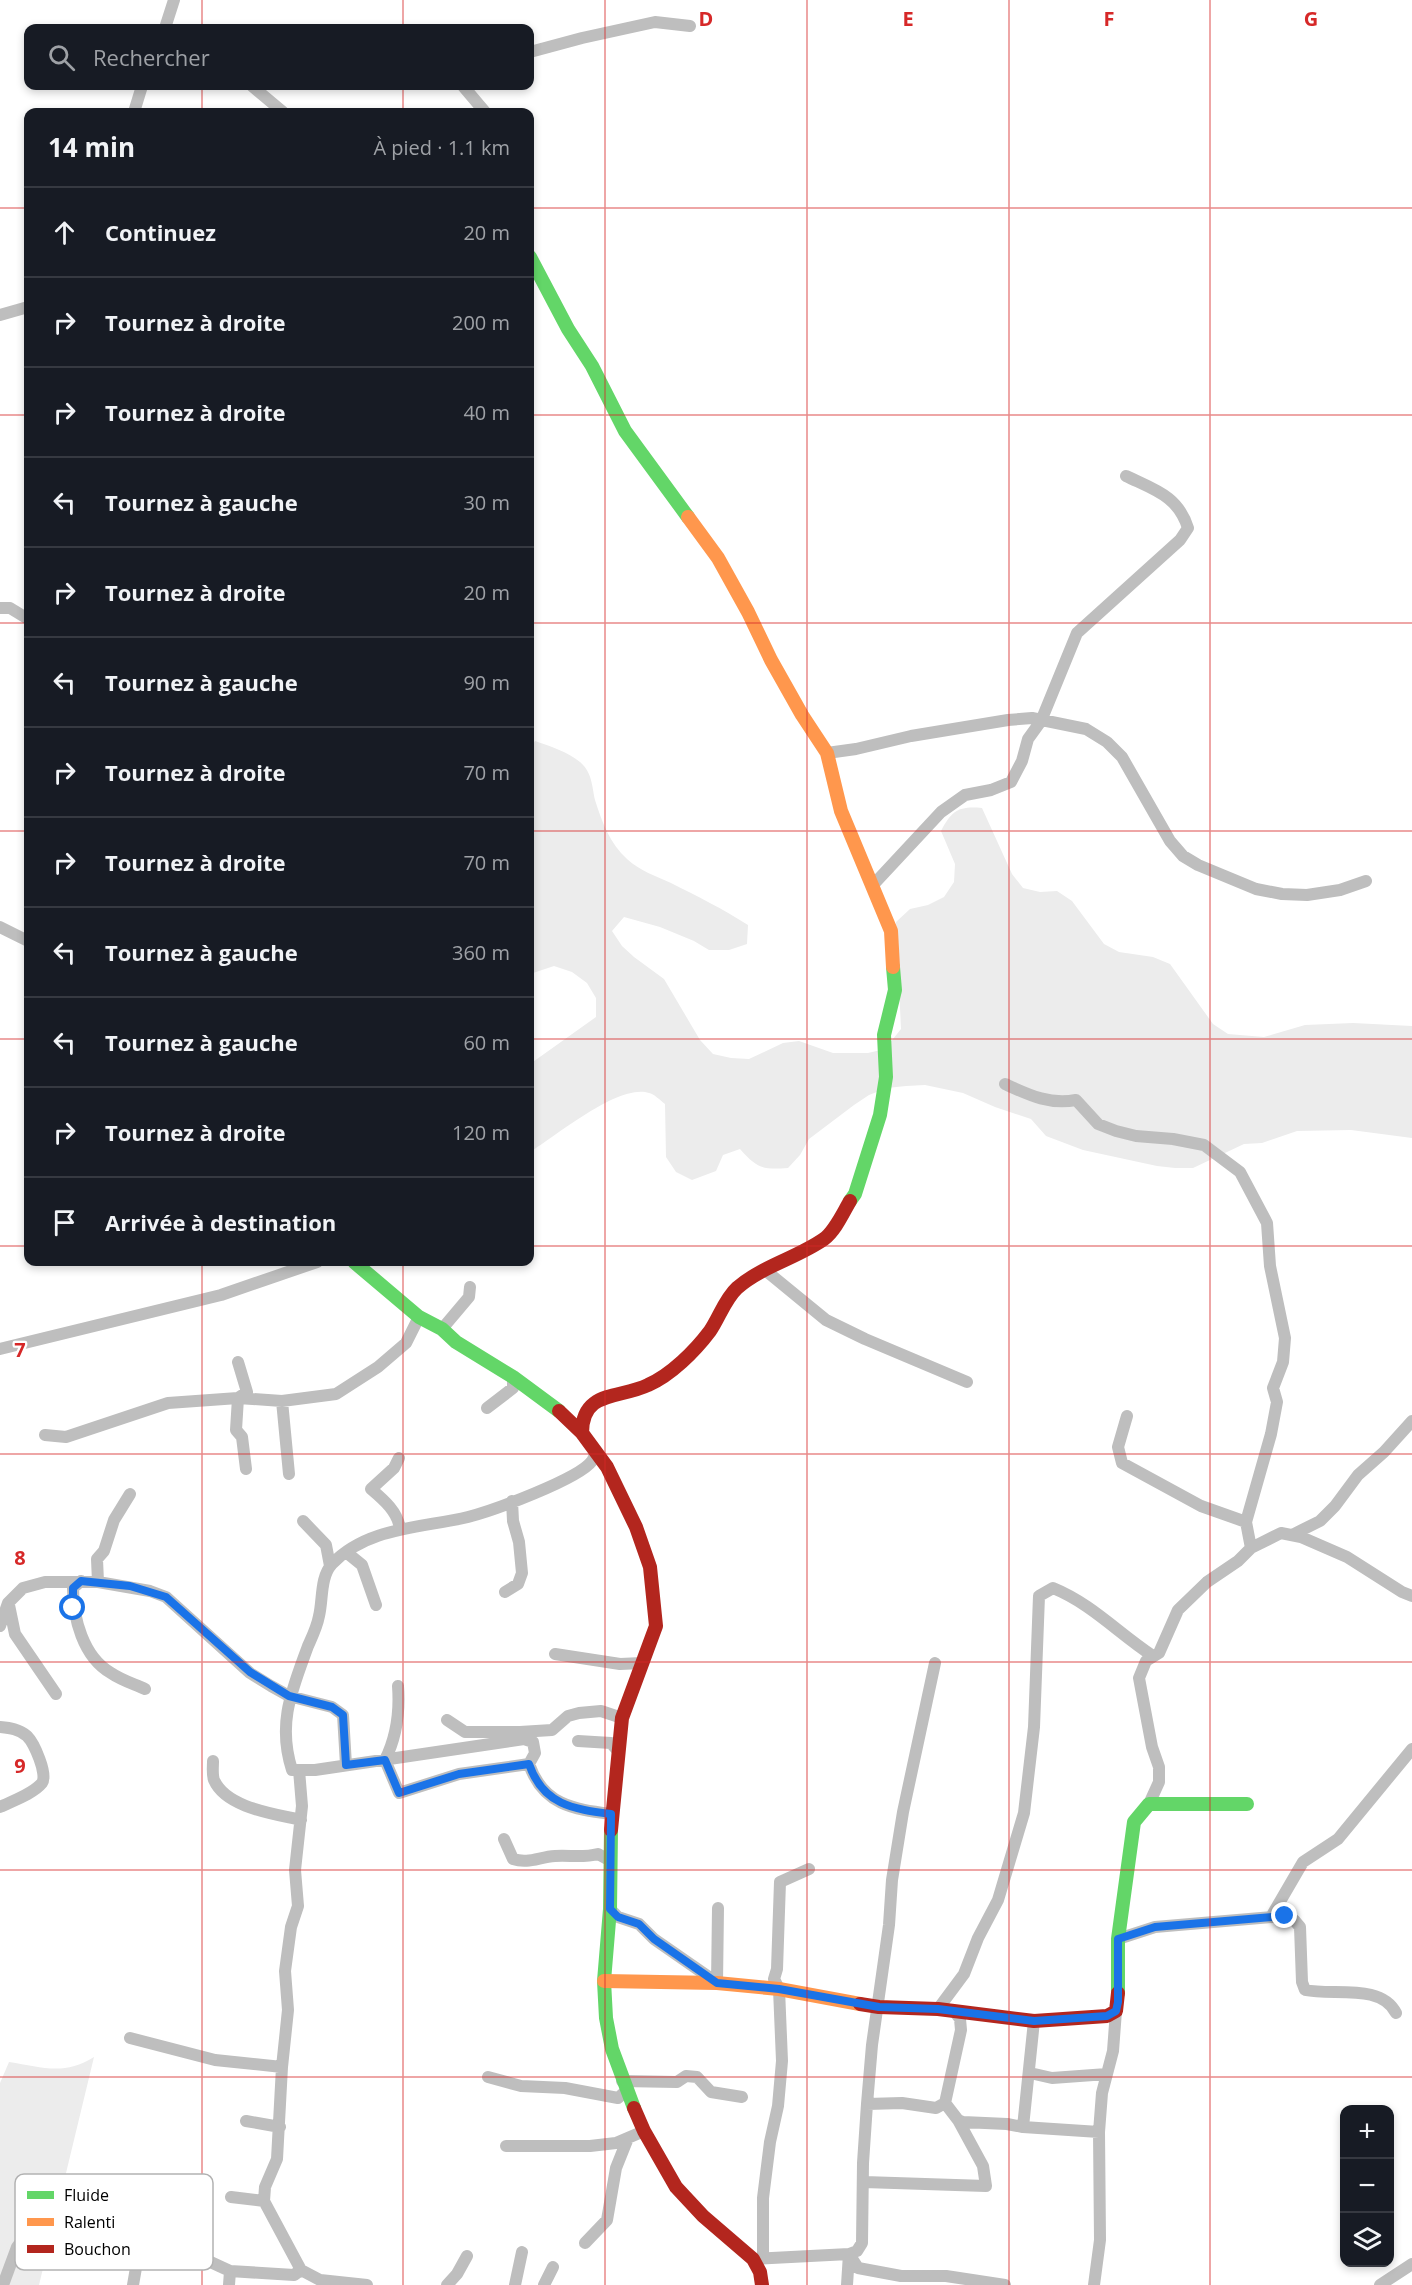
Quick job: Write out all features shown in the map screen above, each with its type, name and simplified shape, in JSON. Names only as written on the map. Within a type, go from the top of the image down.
[{"type":"street","points":[[166,24],[174,0]]},
{"type":"street","points":[[534,51],[655,22],[690,26]]},
{"type":"street","points":[[135,108],[141,90]]},
{"type":"street","points":[[257,90],[279,108]]},
{"type":"street","points":[[466,90],[482,108]]},
{"type":"street","points":[[534,265],[568,329],[592,366],[625,432],[718,558],[786,688],[827,753],[841,811],[891,931],[895,990],[884,1035],[886,1077],[880,1115],[855,1194],[826,1238],[749,1278],[734,1291],[709,1332],[693,1350],[664,1376],[650,1384],[631,1392],[608,1395],[592,1404],[585,1412],[582,1433]]},
{"type":"street","points":[[0,315],[24,307]]},
{"type":"street","points":[[873,885],[941,812],[965,795],[991,790],[1011,782],[1022,761],[1028,739],[1041,721],[1077,633],[1180,540],[1188,528],[1183,513],[1174,501],[1126,476]]},
{"type":"street","points":[[0,608],[10,608],[24,617]]},
{"type":"street","points":[[827,753],[971,725],[1032,718],[1086,729],[1107,742],[1122,757],[1170,841],[1183,856],[1198,865],[1256,889],[1282,894],[1340,890],[1366,881]]},
{"type":"street","points":[[0,927],[24,938]]},
{"type":"street","points":[[1005,1084],[1038,1099],[1061,1103],[1076,1100],[1098,1124],[1116,1131],[1204,1145],[1240,1172],[1267,1223],[1270,1266],[1285,1338],[1283,1362],[1274,1388],[1277,1402],[1271,1434],[1246,1522],[1251,1548]]},
{"type":"street","points":[[0,1348],[221,1295],[305,1266]]},
{"type":"street","points":[[359,1266],[419,1317],[442,1329],[456,1342],[513,1377],[548,1402],[582,1433],[607,1467],[636,1527],[650,1567],[656,1626],[622,1718],[611,1814],[610,1909],[604,1981],[606,2018],[624,2086],[644,2131],[676,2187],[703,2216],[758,2258],[849,2254],[862,2243],[863,2163],[867,2104],[892,1880],[903,1812],[935,1663]]},
{"type":"street","points":[[765,1270],[826,1320],[967,1382]]},
{"type":"street","points":[[442,1329],[469,1297],[470,1287]]},
{"type":"street","points":[[45,1435],[66,1437],[168,1404],[238,1398],[282,1401],[336,1394],[378,1367],[406,1343],[419,1317]]},
{"type":"street","points":[[238,1362],[247,1392],[238,1398]]},
{"type":"street","points":[[487,1408],[513,1388],[513,1377]]},
{"type":"street","points":[[238,1398],[237,1430],[242,1437],[246,1469]]},
{"type":"street","points":[[282,1401],[289,1474]]},
{"type":"street","points":[[1127,1416],[1118,1447],[1122,1462],[1201,1506],[1246,1522]]},
{"type":"street","points":[[1292,1535],[1320,1521],[1335,1506],[1358,1475],[1384,1452],[1412,1421]]},
{"type":"street","points":[[596,1452],[592,1461],[574,1474],[512,1501],[469,1516],[400,1529],[362,1542],[330,1566],[324,1582],[319,1617],[289,1696],[285,1727],[287,1754],[292,1770],[315,1770],[524,1739],[533,1742],[535,1753],[529,1764],[533,1777],[548,1795],[577,1809],[611,1814]]},
{"type":"street","points":[[399,1458],[394,1468],[371,1489],[388,1503],[399,1521],[400,1529]]},
{"type":"street","points":[[98,1582],[97,1559],[104,1551],[114,1520],[130,1494]]},
{"type":"street","points":[[505,1593],[518,1584],[522,1573],[512,1501]]},
{"type":"street","points":[[303,1521],[326,1545],[330,1566]]},
{"type":"street","points":[[1094,2285],[1100,2240],[1099,2132],[1102,2093],[1113,2051],[1118,2002],[1118,1939],[1134,1822],[1149,1804],[1159,1782],[1159,1767],[1152,1747],[1139,1678],[1146,1661],[1159,1653],[1178,1610],[1208,1582],[1251,1548],[1281,1533],[1292,1535],[1347,1557],[1412,1596]]},
{"type":"street","points":[[346,1552],[362,1565],[376,1605]]},
{"type":"street","points":[[81,1581],[73,1588],[73,1608],[87,1649],[109,1673],[145,1689]]},
{"type":"street","points":[[0,1626],[8,1603],[23,1588],[45,1582],[98,1582],[130,1586],[166,1597],[250,1672],[289,1696],[332,1707],[343,1715],[346,1765]]},
{"type":"street","points":[[938,2009],[964,1974],[978,1938],[998,1900],[1024,1813],[1034,1727],[1039,1596],[1053,1588],[1069,1595],[1090,1607],[1153,1656]]},
{"type":"street","points":[[8,1603],[15,1634],[56,1694]]},
{"type":"street","points":[[555,1654],[620,1664],[642,1662]]},
{"type":"street","points":[[398,1686],[400,1707],[394,1738],[385,1760],[399,1793],[459,1774],[529,1764]]},
{"type":"street","points":[[447,1720],[465,1732],[520,1732],[552,1730],[568,1716],[579,1713],[601,1711],[622,1718]]},
{"type":"street","points":[[0,1727],[10,1728],[28,1737],[45,1772],[43,1782],[35,1789],[0,1807]]},
{"type":"street","points":[[578,1741],[611,1743],[618,1751]]},
{"type":"street","points":[[1271,1917],[1293,1883],[1303,1862],[1338,1839],[1412,1749]]},
{"type":"street","points":[[213,1761],[213,1779],[226,1796],[248,1807],[301,1820]]},
{"type":"street","points":[[299,1770],[302,1806],[295,1870],[298,1906],[291,1927],[285,1971],[288,2010],[282,2067],[278,2159],[265,2187],[264,2200],[301,2270],[320,2280],[367,2285]]},
{"type":"street","points":[[1149,1804],[1247,1804]]},
{"type":"street","points":[[504,1839],[513,1859],[523,1863],[554,1856],[588,1857],[598,1854],[609,1860]]},
{"type":"street","points":[[762,2285],[758,2258],[763,2198],[770,2142],[778,2106],[782,2061],[779,1989],[774,1979],[777,1969],[780,1882],[809,1869]]},
{"type":"street","points":[[717,1983],[718,1908]]},
{"type":"street","points":[[610,1909],[618,1917],[639,1924],[654,1939],[717,1983]]},
{"type":"street","points":[[1118,1939],[1155,1927],[1285,1916],[1294,1920],[1300,1927],[1302,1982],[1305,1990],[1375,1996],[1392,2006],[1396,2013]]},
{"type":"street","points":[[604,1981],[717,1983],[779,1989],[879,2007],[938,2009],[1034,2021],[1107,2016],[1116,2011]]},
{"type":"street","points":[[867,2104],[902,2103],[936,2108],[945,2103],[961,2030],[960,2019],[954,2011]]},
{"type":"street","points":[[1023,2127],[1034,2021]]},
{"type":"street","points":[[130,2038],[215,2060],[282,2067]]},
{"type":"street","points":[[1030,2073],[1052,2078],[1107,2074]]},
{"type":"street","points":[[624,2086],[677,2082],[686,2076],[697,2076],[711,2092],[742,2097]]},
{"type":"street","points":[[489,2077],[521,2086],[565,2088],[618,2098],[624,2086]]},
{"type":"street","points":[[864,2182],[987,2186],[983,2166],[958,2120],[945,2103]]},
{"type":"street","points":[[958,2120],[1099,2132]]},
{"type":"street","points":[[246,2121],[280,2127]]},
{"type":"street","points":[[506,2146],[590,2146],[616,2143],[644,2131]]},
{"type":"street","points":[[585,2243],[606,2220],[616,2168],[627,2138]]},
{"type":"street","points":[[231,2197],[264,2200]]},
{"type":"street","points":[[3,2285],[15,2252]]},
{"type":"street","points":[[515,2285],[522,2252]]},
{"type":"street","points":[[848,2285],[849,2254]]},
{"type":"street","points":[[849,2254],[858,2268],[901,2276],[946,2276],[1005,2285]]},
{"type":"street","points":[[447,2285],[457,2274],[467,2256]]},
{"type":"street","points":[[213,2263],[230,2271],[294,2276],[301,2270]]},
{"type":"street","points":[[1380,2285],[1412,2264]]},
{"type":"street","points":[[544,2285],[553,2267]]},
{"type":"street","points":[[132,2285],[135,2270]]},
{"type":"street","points":[[229,2285],[230,2271]]},
{"type":"shaded area","points":[[535,741],[564,752],[584,766],[607,832],[627,859],[643,870],[748,925],[747,944],[729,950],[709,950],[660,927],[624,917],[612,931],[622,946],[664,979],[700,1040],[713,1054],[749,1059],[783,1043],[799,1041],[833,1053],[868,1053],[885,1049],[901,1029],[896,922],[910,909],[928,905],[944,897],[954,882],[955,864],[941,831],[949,818],[957,811],[982,808],[1012,874],[1023,888],[1040,892],[1057,891],[1072,901],[1104,944],[1119,952],[1153,957],[1170,964],[1213,1024],[1228,1034],[1264,1037],[1305,1025],[1353,1023],[1412,1026],[1412,1138],[1351,1130],[1297,1131],[1262,1143],[1244,1144],[1193,1168],[1175,1168],[1083,1150],[1046,1136],[1031,1119],[963,1093],[925,1085],[887,1088],[869,1095],[809,1139],[800,1155],[788,1168],[766,1168],[756,1164],[740,1149],[723,1155],[716,1171],[692,1180],[676,1172],[666,1157],[665,1104],[651,1094],[636,1092],[605,1103],[534,1149],[534,1061],[596,1017],[596,998],[587,983],[572,972],[554,966],[534,973]]},
{"type":"shaded area","points":[[94,2057],[66,2174],[15,2174],[15,2270],[43,2270],[39,2285],[0,2285],[0,2083],[9,2062],[53,2069],[83,2063]]},
{"type":"traffic: fast","points":[[534,265],[568,329],[592,366],[625,431],[688,517]]},
{"type":"traffic: fast","points":[[850,1201],[855,1194],[880,1115],[886,1077],[884,1035],[895,990],[893,967]]},
{"type":"traffic: fast","points":[[359,1266],[419,1317],[442,1329],[456,1342],[513,1377],[559,1411]]},
{"type":"traffic: fast","points":[[1118,1993],[1118,1939],[1134,1822],[1149,1804],[1247,1804]]},
{"type":"traffic: fast","points":[[611,1830],[610,1909],[604,1981],[606,2018],[612,2049],[634,2108]]},
{"type":"traffic: slow","points":[[688,517],[718,558],[771,660],[802,715],[827,753],[841,811],[891,931],[893,967]]},
{"type":"traffic: slow","points":[[604,1981],[717,1983],[779,1989],[860,2004]]},
{"type":"traffic: jam","points":[[582,1433],[588,1409],[604,1398],[657,1381],[674,1369],[710,1331],[737,1288],[757,1274],[803,1252],[828,1236],[850,1201]]},
{"type":"traffic: jam","points":[[559,1411],[582,1433],[607,1467],[636,1527],[650,1567],[656,1626],[622,1718],[611,1830]]},
{"type":"traffic: jam","points":[[860,2004],[938,2009],[1034,2021],[1107,2016],[1116,2011],[1118,1993]]},
{"type":"traffic: jam","points":[[634,2108],[644,2131],[676,2187],[703,2216],[753,2259],[760,2272],[762,2285]]},
{"type":"route","points":[[73,1608],[73,1588],[81,1581],[130,1586],[166,1597],[250,1672],[279,1692],[332,1707],[343,1715],[346,1765],[385,1760],[399,1793],[459,1774],[529,1764],[533,1777],[548,1795],[558,1802],[577,1809],[611,1814],[610,1909],[618,1917],[639,1924],[654,1939],[717,1983],[779,1989],[879,2007],[938,2009],[1034,2021],[1107,2016],[1116,2011],[1118,2002],[1118,1939],[1155,1927],[1285,1916]]}]
